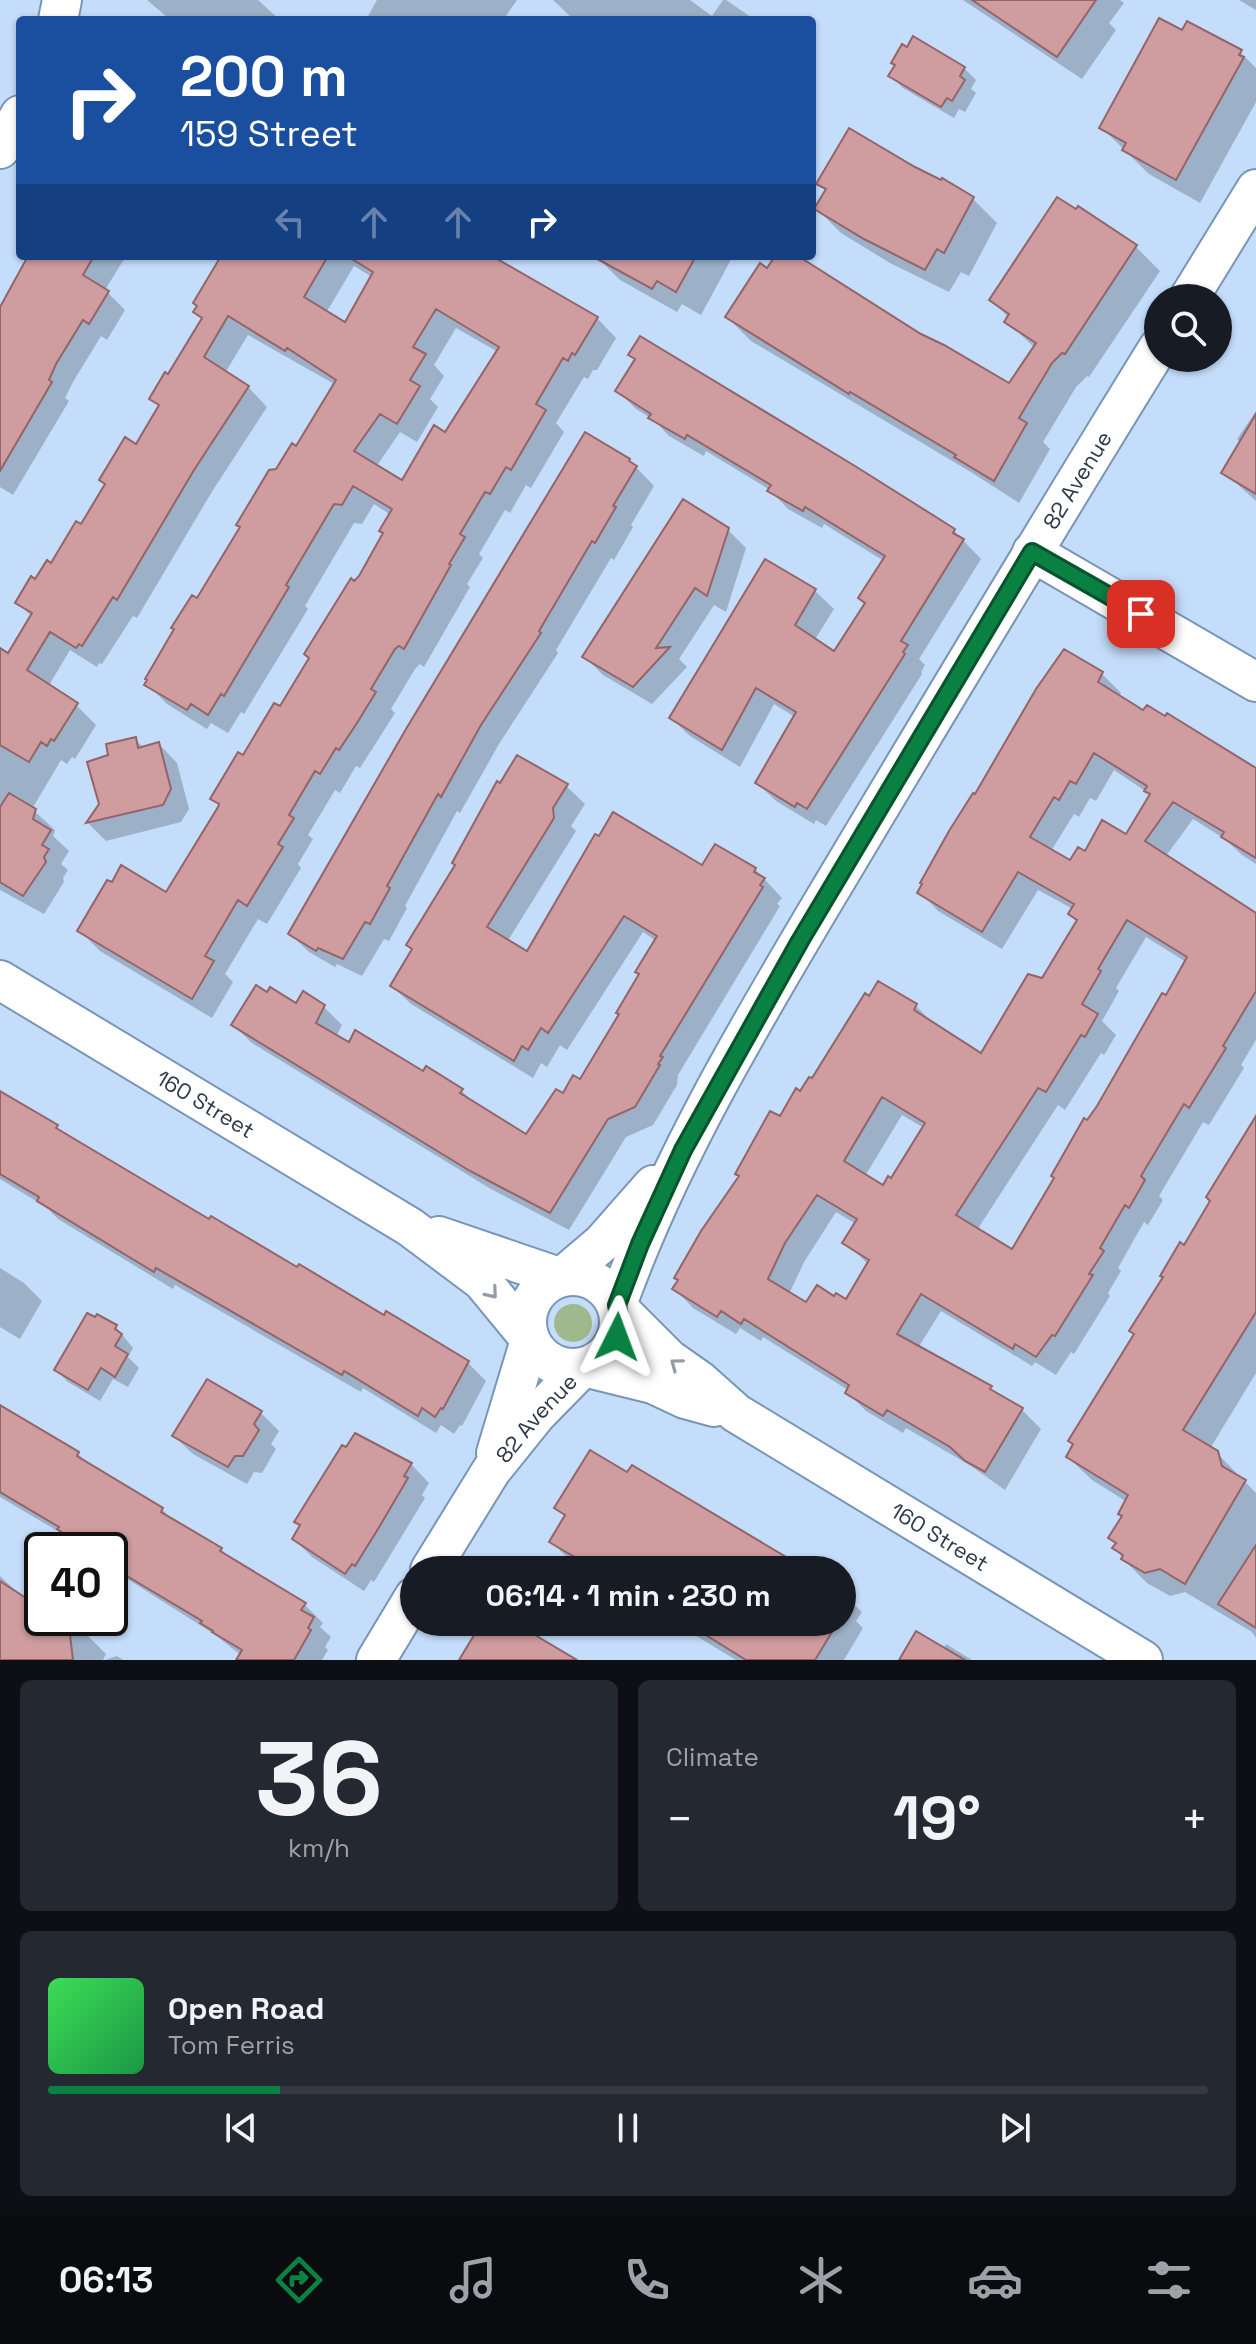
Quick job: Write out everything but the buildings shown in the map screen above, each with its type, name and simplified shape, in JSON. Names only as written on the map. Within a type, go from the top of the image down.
[{"type":"street","points":[[0,149],[16,122]]},
{"type":"street","points":[[1198,284],[1256,189]]},
{"type":"street","name":"82 Avenue","points":[[617,1306],[640,1244],[683,1150],[800,941],[1144,371]]},
{"type":"street","points":[[1032,552],[1256,682]]},
{"type":"street","name":"160 Street","points":[[0,980],[410,1227],[482,1281],[530,1339]]},
{"type":"street","name":"82 Avenue","points":[[560,1277],[602,1243],[683,1150]]},
{"type":"street","name":"160 Street","points":[[410,1227],[560,1277]]},
{"type":"street","points":[[560,1277],[587,1277],[600,1284],[617,1306],[620,1322],[610,1351],[599,1361],[583,1368],[557,1366],[545,1360],[530,1339],[526,1323],[528,1308],[546,1284],[560,1277]]},
{"type":"street","name":"160 Street","points":[[617,1306],[669,1359],[699,1380],[736,1413],[1143,1660]]},
{"type":"street","name":"82 Avenue","points":[[491,1471],[530,1339]]},
{"type":"street","name":"82 Avenue","points":[[439,1556],[491,1471],[536,1415],[583,1368]]},
{"type":"street","name":"160 Street","points":[[583,1368],[653,1384],[685,1399],[736,1413]]},
{"type":"street","points":[[376,1660],[400,1620]]},
{"type":"green space","points":[[573,1304],[587,1309],[592,1323],[587,1337],[573,1342],[559,1337],[554,1323],[559,1309]]},
{"type":"route","points":[[617,1337],[620,1322],[617,1305],[627,1275],[683,1150],[800,941],[1032,552],[1141,614]]}]
